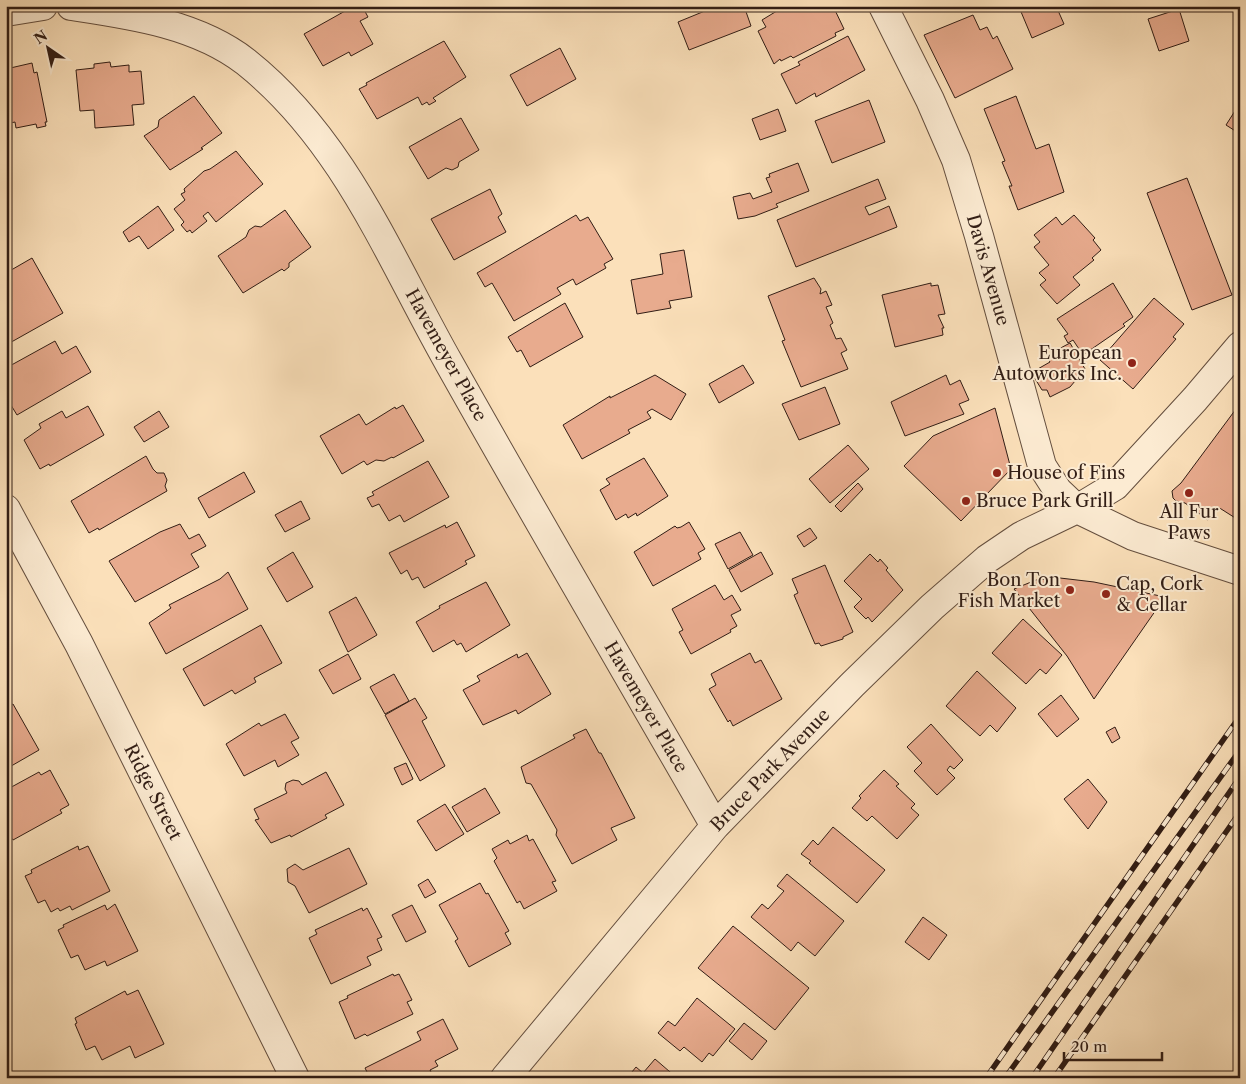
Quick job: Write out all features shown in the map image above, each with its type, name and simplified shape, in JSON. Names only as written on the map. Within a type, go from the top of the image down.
[{"type":"street","points":[[6,12],[43,6]]},
{"type":"street","name":"Havemeyer Place","points":[[72,6],[151,19],[204,38],[244,60],[276,89],[318,134],[352,183],[448,361],[715,826]]},
{"type":"street","name":"Davis Avenue","points":[[883,6],[930,100],[956,160],[979,236],[1042,466],[1058,491],[1077,509],[1133,536],[1240,571]]},
{"type":"street","name":"Bruce Park Avenue","points":[[505,1078],[715,826],[852,685],[932,607],[987,559],[1021,536],[1077,509],[1115,486],[1195,399],[1240,346]]},
{"type":"street","name":"Ridge Street","points":[[6,509],[79,644],[295,1078]]},
{"type":"building","points":[[354,6],[362,6],[368,17],[360,21],[373,44],[351,56],[349,52],[323,66],[304,34]]},
{"type":"building","points":[[717,6],[744,6],[751,26],[689,50],[678,22]]},
{"type":"building","points":[[785,6],[833,6],[844,29],[835,33],[836,36],[793,58],[791,56],[781,61],[780,59],[774,64],[758,31],[766,27],[762,20]]},
{"type":"building","points":[[1056,6],[1064,24],[1032,38],[1019,7]]},
{"type":"building","points":[[1179,9],[1189,41],[1159,51],[1148,19]]},
{"type":"building","points":[[973,15],[980,30],[987,27],[993,39],[997,36],[1013,69],[955,98],[924,35]]},
{"type":"building","points":[[848,36],[865,70],[816,97],[815,93],[796,104],[781,74],[800,65],[798,62]]},
{"type":"building","points":[[444,41],[466,77],[433,98],[436,101],[429,105],[427,102],[422,105],[418,97],[377,119],[359,89],[367,85],[366,83]]},
{"type":"building","points":[[560,48],[576,79],[527,106],[510,75]]},
{"type":"building","points":[[110,62],[111,67],[129,65],[129,72],[141,71],[144,104],[132,105],[134,125],[95,128],[94,110],[80,111],[76,70],[94,68],[94,64]]},
{"type":"building","points":[[32,63],[34,73],[37,72],[47,122],[45,122],[46,126],[37,128],[36,124],[16,128],[15,122],[6,124],[6,69]]},
{"type":"building","points":[[194,96],[222,133],[201,148],[203,149],[170,170],[144,136],[158,127],[159,120]]},
{"type":"building","points":[[1016,96],[1036,149],[1049,144],[1064,192],[1018,210],[1009,186],[1012,186],[1002,162],[1005,161],[984,109]]},
{"type":"building","points":[[869,100],[885,142],[832,163],[815,121]]},
{"type":"building","points":[[1240,103],[1240,134],[1226,125]]},
{"type":"building","points":[[778,109],[786,131],[760,140],[752,119]]},
{"type":"building","points":[[461,118],[479,150],[459,162],[458,167],[452,170],[446,168],[428,179],[409,147]]},
{"type":"building","points":[[236,151],[263,184],[216,222],[208,212],[203,216],[207,221],[192,233],[190,230],[187,232],[181,225],[184,222],[174,209],[185,200],[181,194],[185,192],[184,189],[204,171]]},
{"type":"building","points":[[798,163],[809,191],[776,204],[778,207],[755,216],[738,219],[733,197],[750,193],[753,199],[772,192],[766,178],[770,177],[769,174]]},
{"type":"building","points":[[1187,178],[1232,295],[1192,310],[1147,193]]},
{"type":"building","points":[[878,179],[886,199],[865,207],[869,215],[889,206],[897,227],[796,267],[777,220]]},
{"type":"building","points":[[490,189],[502,214],[498,217],[506,232],[454,260],[431,219]]},
{"type":"building","points":[[158,206],[174,230],[148,249],[139,236],[129,242],[123,232]]},
{"type":"building","points":[[285,210],[311,247],[289,263],[289,267],[284,271],[282,269],[243,293],[218,256],[246,237],[249,230],[255,226],[261,227]]},
{"type":"building","points":[[576,215],[580,221],[588,217],[613,259],[604,264],[606,268],[576,285],[573,279],[557,288],[561,294],[514,321],[492,283],[485,287],[477,273]]},
{"type":"building","points":[[1074,215],[1095,238],[1093,240],[1101,250],[1092,258],[1094,260],[1073,277],[1080,285],[1057,304],[1040,285],[1046,280],[1039,273],[1049,265],[1034,247],[1040,242],[1034,235],[1056,217],[1062,225]]},
{"type":"building","points":[[684,250],[692,297],[669,301],[671,308],[637,314],[631,280],[663,274],[660,254]]},
{"type":"building","points":[[32,258],[63,313],[6,345],[6,273]]},
{"type":"building","points":[[814,278],[821,289],[820,294],[826,291],[832,305],[826,307],[833,323],[830,325],[836,339],[841,338],[847,350],[841,353],[848,369],[801,387],[782,341],[785,340],[768,296]]},
{"type":"building","points":[[931,283],[931,286],[938,285],[945,314],[938,315],[944,328],[942,328],[943,335],[895,347],[882,295]]},
{"type":"building","points":[[1113,283],[1133,317],[1123,324],[1125,326],[1083,355],[1073,340],[1068,343],[1064,336],[1068,334],[1057,319]]},
{"type":"building","points":[[1154,298],[1184,324],[1173,337],[1176,339],[1133,389],[1100,360]]},
{"type":"building","points":[[565,303],[583,337],[530,367],[521,350],[517,352],[508,337]]},
{"type":"building","points":[[55,341],[62,354],[76,346],[91,372],[17,415],[6,397],[6,368]]},
{"type":"building","points":[[1070,343],[1085,369],[1079,372],[1081,374],[1070,387],[1050,397],[1047,390],[1042,390],[1034,377],[1039,374],[1036,370],[1050,362],[1047,357],[1054,354],[1053,352]]},
{"type":"building","points":[[743,365],[754,383],[719,403],[709,384]]},
{"type":"building","points":[[655,375],[686,394],[671,420],[652,409],[647,412],[651,418],[628,430],[630,433],[582,459],[563,425],[610,396],[610,398]]},
{"type":"building","points":[[946,375],[950,385],[960,380],[969,400],[959,404],[964,414],[905,436],[891,402]]},
{"type":"building","points":[[825,387],[840,424],[799,440],[782,404]]},
{"type":"building","points":[[403,405],[424,441],[393,458],[384,461],[376,460],[367,465],[364,461],[342,474],[320,436],[359,414],[366,425],[395,407],[396,409]]},
{"type":"building","points":[[88,406],[104,435],[50,466],[49,464],[40,469],[24,440],[41,428],[39,424],[62,411],[66,418]]},
{"type":"building","points":[[995,408],[1011,469],[961,521],[904,466],[933,436]]},
{"type":"building","points":[[1236,409],[1240,411],[1240,521],[1218,507],[1208,520],[1185,503],[1176,501],[1173,498],[1172,491],[1181,483]]},
{"type":"building","points":[[159,411],[169,427],[144,442],[134,427]]},
{"type":"building","points":[[848,445],[869,469],[830,503],[809,479]]},
{"type":"building","points":[[146,456],[157,473],[164,473],[167,480],[165,486],[167,491],[99,530],[98,528],[89,533],[71,501]]},
{"type":"building","points":[[644,458],[668,496],[637,516],[636,513],[628,518],[626,514],[616,520],[600,490],[610,484],[606,479]]},
{"type":"building","points":[[428,461],[449,497],[404,522],[400,515],[389,521],[379,504],[372,507],[367,498],[374,495],[372,492]]},
{"type":"building","points":[[244,472],[255,492],[209,518],[198,498]]},
{"type":"building","points":[[858,483],[863,489],[841,512],[835,506]]},
{"type":"building","points":[[301,501],[310,519],[285,532],[275,515]]},
{"type":"building","points":[[457,522],[475,556],[465,561],[467,564],[424,588],[418,577],[412,580],[407,570],[401,574],[389,553],[445,525],[446,528]]},
{"type":"building","points":[[689,522],[705,549],[698,553],[701,559],[653,586],[634,552],[675,526],[677,528],[681,527]]},
{"type":"building","points":[[180,524],[189,539],[199,534],[206,546],[191,554],[199,567],[135,602],[109,561],[160,532]]},
{"type":"building","points":[[810,528],[817,538],[804,547],[797,536]]},
{"type":"building","points":[[740,532],[753,555],[728,569],[715,544]]},
{"type":"building","points":[[293,552],[313,587],[287,602],[267,568]]},
{"type":"building","points":[[761,552],[773,574],[741,592],[729,570]]},
{"type":"building","points":[[870,554],[878,562],[880,559],[888,568],[886,570],[903,590],[872,622],[868,617],[866,619],[854,607],[862,599],[844,581]]},
{"type":"building","points":[[825,565],[853,632],[843,637],[843,639],[821,646],[819,643],[815,644],[794,595],[798,593],[792,579]]},
{"type":"building","points":[[228,572],[248,609],[166,654],[149,623],[171,608],[169,605],[220,579]]},
{"type":"building","points":[[1060,578],[1094,582],[1165,597],[1094,699],[1067,656],[1014,589],[1036,580]]},
{"type":"building","points":[[486,582],[510,625],[466,652],[461,643],[457,645],[454,640],[433,652],[416,622],[440,608],[439,606]]},
{"type":"building","points":[[715,585],[724,600],[732,595],[741,610],[731,615],[737,626],[730,630],[731,632],[691,654],[679,632],[683,630],[672,609]]},
{"type":"building","points":[[356,597],[377,635],[348,652],[329,612]]},
{"type":"building","points":[[1023,619],[1062,655],[1046,674],[1040,669],[1026,684],[992,653]]},
{"type":"building","points":[[261,625],[282,663],[254,678],[256,682],[235,694],[232,690],[204,706],[183,669]]},
{"type":"building","points":[[527,653],[551,694],[518,714],[516,710],[483,725],[463,690],[480,681],[477,676],[517,654],[518,658]]},
{"type":"building","points":[[750,653],[755,663],[761,660],[782,699],[733,726],[730,720],[728,722],[709,689],[716,685],[711,674]]},
{"type":"building","points":[[348,654],[361,679],[333,694],[319,670]]},
{"type":"building","points":[[977,671],[1016,708],[997,732],[990,725],[980,736],[946,706]]},
{"type":"building","points":[[394,674],[409,701],[385,714],[370,687]]},
{"type":"building","points":[[1061,695],[1079,719],[1057,737],[1038,714]]},
{"type":"building","points":[[415,698],[427,718],[422,721],[445,766],[420,781],[385,715]]},
{"type":"building","points":[[13,704],[39,750],[6,769],[6,707]]},
{"type":"building","points":[[285,714],[299,738],[291,742],[299,755],[278,767],[275,760],[244,776],[226,744],[259,723],[261,726]]},
{"type":"building","points":[[931,724],[963,760],[954,769],[950,766],[947,770],[955,778],[937,795],[914,771],[922,763],[907,747]]},
{"type":"building","points":[[1115,727],[1120,738],[1112,743],[1106,732]]},
{"type":"building","points":[[586,729],[599,753],[601,753],[635,818],[611,828],[617,840],[572,864],[556,835],[557,830],[531,784],[526,783],[521,767],[575,738],[573,735]]},
{"type":"building","points":[[406,763],[413,779],[402,785],[394,768]]},
{"type":"building","points":[[50,770],[69,805],[60,810],[62,813],[13,840],[6,830],[6,790],[39,772],[41,775]]},
{"type":"building","points":[[884,770],[899,784],[896,786],[915,804],[911,808],[919,815],[897,839],[872,816],[867,821],[852,808],[861,798],[859,796]]},
{"type":"building","points":[[326,772],[344,805],[325,815],[327,818],[291,837],[290,835],[271,843],[255,820],[259,819],[254,809],[287,793],[285,789],[286,783],[293,780],[299,781],[302,785]]},
{"type":"building","points":[[1088,779],[1107,802],[1088,829],[1064,799]]},
{"type":"building","points":[[485,788],[500,813],[467,832],[452,807]]},
{"type":"building","points":[[445,804],[464,834],[436,851],[417,821]]},
{"type":"building","points":[[833,827],[885,870],[857,903],[809,863],[811,861],[801,854],[813,840],[818,845]]},
{"type":"building","points":[[527,835],[529,841],[533,839],[556,881],[552,882],[557,891],[524,909],[520,901],[517,903],[494,861],[497,858],[492,849],[508,840],[510,844]]},
{"type":"building","points":[[78,846],[79,850],[88,846],[110,891],[72,910],[70,906],[60,911],[58,908],[51,912],[45,900],[38,903],[25,876],[32,873],[31,870]]},
{"type":"building","points":[[349,848],[367,884],[309,913],[295,886],[288,882],[287,869],[295,864],[303,870]]},
{"type":"building","points":[[787,874],[844,921],[815,956],[798,942],[791,951],[751,917],[762,904],[768,909],[784,891],[777,886]]},
{"type":"building","points":[[428,879],[436,892],[425,898],[418,885]]},
{"type":"building","points":[[480,883],[486,894],[488,893],[509,931],[505,933],[511,944],[469,967],[455,941],[458,939],[439,905]]},
{"type":"building","points":[[115,904],[138,951],[107,966],[105,961],[85,970],[78,955],[71,958],[58,930],[64,927],[63,925],[105,905],[107,910]]},
{"type":"building","points":[[412,905],[426,932],[406,942],[392,915]]},
{"type":"building","points":[[362,908],[363,911],[367,908],[382,937],[377,939],[382,950],[367,957],[371,965],[331,984],[309,938],[317,934],[315,930]]},
{"type":"building","points":[[923,917],[947,935],[929,960],[905,942]]},
{"type":"building","points":[[733,926],[809,988],[775,1030],[698,968]]},
{"type":"building","points":[[393,974],[394,976],[399,974],[412,1000],[407,1002],[413,1014],[367,1036],[365,1034],[355,1039],[339,1002],[348,998],[347,996]]},
{"type":"building","points":[[138,990],[164,1044],[135,1058],[130,1046],[102,1060],[95,1046],[86,1050],[75,1024],[77,1023],[75,1018],[125,991],[127,995]]},
{"type":"building","points":[[697,998],[735,1029],[713,1056],[709,1053],[702,1062],[684,1047],[680,1051],[658,1033],[668,1021],[675,1026]]},
{"type":"building","points":[[443,1019],[458,1049],[435,1061],[438,1066],[430,1070],[434,1078],[370,1078],[365,1068],[421,1040],[417,1032]]},
{"type":"building","points":[[744,1023],[767,1041],[752,1060],[729,1041]]},
{"type":"building","points":[[655,1059],[677,1078],[627,1078],[636,1067],[643,1073]]},
{"type":"building","points":[[175,1072],[178,1078],[167,1078]]},
{"type":"railway","points":[[986,1078],[1240,716]]},
{"type":"railway","points":[[1005,1078],[1240,750]]},
{"type":"railway","points":[[1032,1078],[1240,777]]},
{"type":"railway","points":[[1054,1078],[1240,812]]},
{"type":"place","name":"European Autoworks Inc.","points":[[1132,363]]},
{"type":"place","name":"House of Fins","points":[[997,473]]},
{"type":"place","name":"All Fur Paws","points":[[1189,493]]},
{"type":"place","name":"Bruce Park Grill","points":[[966,501]]},
{"type":"place","name":"Bon Ton Fish Market","points":[[1070,590]]},
{"type":"place","name":"Cap, Cork & Cellar","points":[[1106,594]]}]
